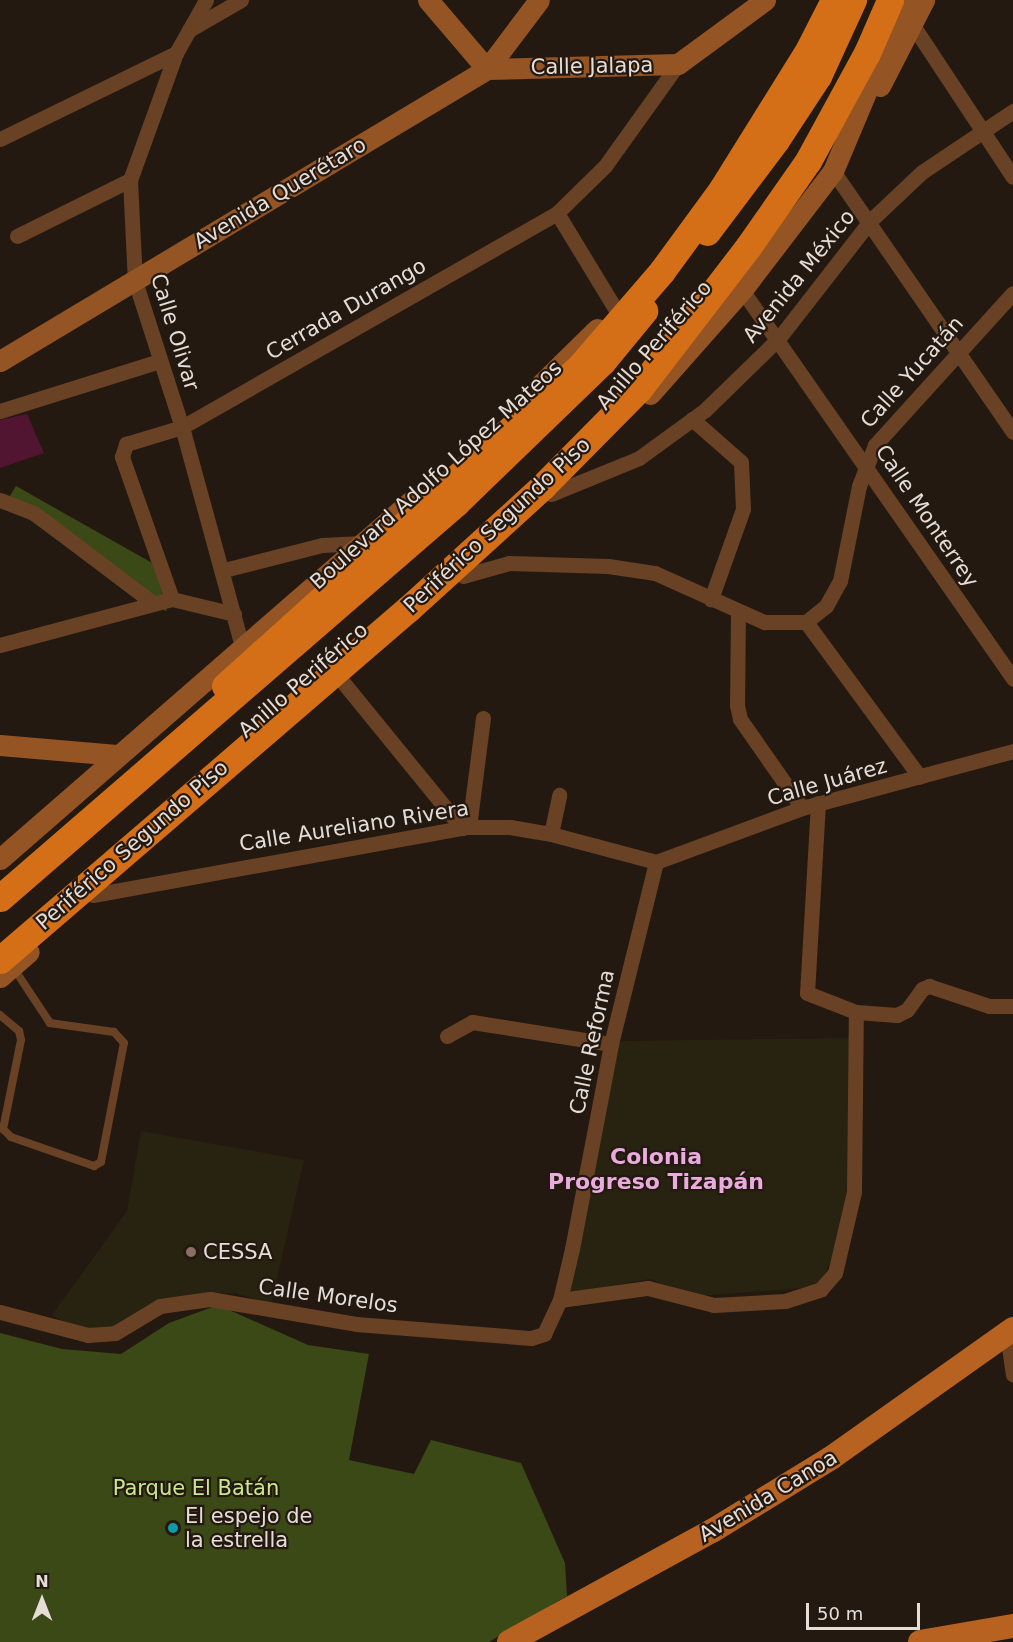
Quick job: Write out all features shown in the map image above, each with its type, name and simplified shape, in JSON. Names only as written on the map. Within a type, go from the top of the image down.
[{"type":"highway","points":[[0,878],[225,686],[581,365],[662,271],[722,189],[790,80],[834,0]]},
{"type":"highway","name":"Anillo Periférico","points":[[0,898],[296,645],[456,503],[603,362],[776,140],[818,76],[853,0]]},
{"type":"highway","name":"Anillo Periférico","points":[[0,940],[526,484],[658,347],[757,223],[839,99],[884,0]]},
{"type":"highway","name":"Periférico Segundo Piso","points":[[4,968],[543,486],[639,389],[748,247],[808,161],[867,52],[890,0]]},
{"type":"highway","points":[[296,645],[315,583]]},
{"type":"main road","points":[[428,0],[487,69]]},
{"type":"main road","name":"Avenida Querétaro","points":[[0,361],[487,69],[539,0]]},
{"type":"main road","name":"Calle Jalapa","points":[[487,69],[678,64],[765,0]]},
{"type":"main road","name":"Boulevard Adolfo López Mateos","points":[[0,859],[510,415],[616,310],[748,133],[820,0]]},
{"type":"main road","points":[[833,171],[905,0]]},
{"type":"main road","points":[[4,968],[93,895],[463,576],[625,422],[742,290],[833,171],[924,0]]},
{"type":"main road","points":[[0,745],[117,755]]},
{"type":"main road","name":"Avenida Canoa","points":[[509,1642],[540,1633],[831,1458],[1010,1331]]},
{"type":"main road","points":[[920,1642],[1013,1626]]},
{"type":"street","name":"Calle Olivar","points":[[206,0],[176,53],[130,180],[135,281],[182,427],[224,570],[242,646]]},
{"type":"street","points":[[189,30],[242,0]]},
{"type":"street","points":[[912,24],[1013,177]]},
{"type":"street","points":[[0,139],[176,53]]},
{"type":"street","name":"Cerrada Durango","points":[[171,599],[122,450],[126,444],[182,427],[557,213],[605,166],[678,64]]},
{"type":"street","name":"Avenida México","points":[[551,494],[639,458],[692,419],[779,338],[870,221],[922,172],[1013,111]]},
{"type":"street","points":[[833,171],[870,221],[1013,432]]},
{"type":"street","points":[[17,236],[130,180]]},
{"type":"street","points":[[557,213],[616,310]]},
{"type":"street","name":"Calle Monterrey","points":[[742,290],[779,338],[1013,678]]},
{"type":"street","name":"Calle Yucatán","points":[[806,622],[825,606],[840,581],[866,463],[884,430],[1013,293]]},
{"type":"street","points":[[0,411],[160,361]]},
{"type":"street","points":[[692,419],[741,462],[744,509],[711,599]]},
{"type":"street","points":[[0,500],[34,513],[153,603]]},
{"type":"street","points":[[224,570],[322,545],[362,543]]},
{"type":"street","points":[[463,576],[509,563],[608,566],[655,573],[738,613],[764,622],[806,622],[920,777]]},
{"type":"street","points":[[0,645],[171,599],[234,614]]},
{"type":"street","points":[[738,613],[740,719],[802,808]]},
{"type":"street","points":[[342,681],[465,827]]},
{"type":"street","points":[[465,827],[483,718]]},
{"type":"street","name":"Calle Juárez","points":[[656,862],[818,803],[1013,751]]},
{"type":"street","points":[[551,834],[559,795]]},
{"type":"street","points":[[818,803],[805,987],[811,997],[856,1012],[897,1015],[907,1010],[922,989],[929,986],[989,1006],[1013,1006]]},
{"type":"street","name":"Calle Aureliano Rivera","points":[[93,895],[465,827],[510,827],[551,834],[656,862]]},
{"type":"street","name":"Calle Reforma","points":[[544,1334],[560,1300],[611,1044],[656,862]]},
{"type":"street","points":[[560,1300],[648,1288],[714,1305],[785,1302],[821,1289],[835,1273],[854,1192],[856,1012]]},
{"type":"street","points":[[447,1036],[472,1022],[611,1044]]},
{"type":"street","name":"Calle Morelos","points":[[0,1312],[88,1335],[115,1333],[160,1306],[210,1299],[356,1324],[531,1338],[544,1334]]},
{"type":"street","points":[[1010,1331],[1013,1375]]},
{"type":"lane","points":[[0,1016],[19,1031],[21,1040],[3,1130],[11,1137],[94,1166],[101,1162],[124,1042],[114,1032],[50,1023],[4,968]]},
{"type":"shaded area","points":[[850,1038],[849,1191],[836,1248],[819,1287],[697,1296],[650,1279],[569,1293],[619,1041]]},
{"type":"shaded area","name":"CESSA","points":[[141,1131],[304,1160],[271,1305],[236,1293],[201,1293],[129,1324],[81,1332],[52,1315],[127,1211]]},
{"type":"green space","points":[[16,486],[154,564],[167,611],[147,606],[23,515],[3,507]]},
{"type":"green space","name":"Parque El Batán","points":[[218,1305],[308,1345],[369,1354],[349,1460],[414,1474],[431,1440],[521,1463],[565,1563],[567,1596],[489,1642],[0,1642],[0,1333],[62,1349],[121,1354],[169,1323]]},
{"type":"building","points":[[27,414],[44,453],[0,468],[0,420]]},
{"type":"place","name":"CESSA","points":[[191,1252]]},
{"type":"place","name":"El espejo de la estrella","points":[[173,1528]]},
{"type":"district","name":"Colonia Progreso Tizapán","points":[[656,1168]]}]
